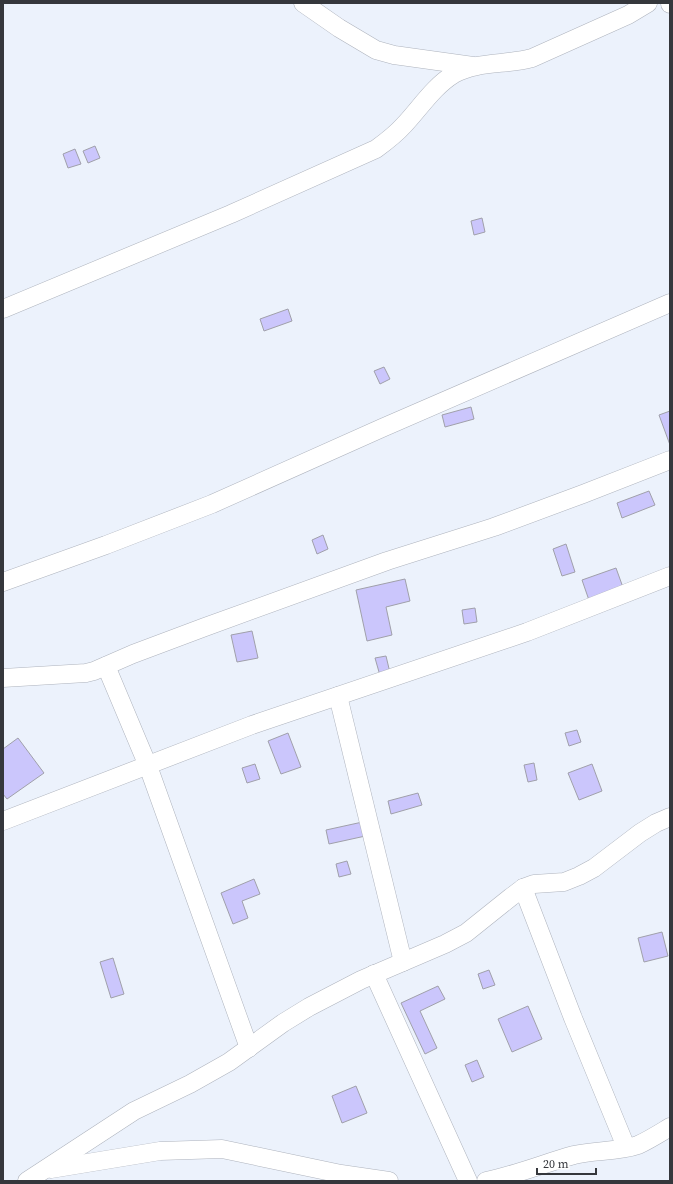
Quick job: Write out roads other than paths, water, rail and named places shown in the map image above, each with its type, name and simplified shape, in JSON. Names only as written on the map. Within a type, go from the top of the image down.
[{"type":"street","points":[[303,3],[339,28],[376,50],[394,55],[478,66]]},
{"type":"street","points":[[3,309],[231,214],[376,149],[393,136],[439,85],[455,74],[478,66],[522,61],[532,58],[628,15],[648,3]]},
{"type":"street","points":[[3,582],[106,545],[212,504],[382,428],[670,303]]},
{"type":"street","points":[[3,678],[86,673],[289,596],[387,561],[494,527],[670,460]]},
{"type":"street","points":[[3,821],[252,725],[527,632],[670,576]]},
{"type":"street","points":[[106,666],[148,766],[249,1048]]},
{"type":"street","points":[[338,696],[403,962]]},
{"type":"street","points":[[27,1181],[90,1141],[116,1122],[158,1098],[216,1070],[283,1023],[309,1007],[361,980],[445,944],[466,933],[523,888],[534,884],[564,882],[580,876],[594,868],[651,826],[670,817]]},
{"type":"street","points":[[523,888],[573,1018],[626,1147]]},
{"type":"street","points":[[374,974],[468,1181]]},
{"type":"street","points":[[495,1180],[551,1161],[580,1154],[637,1145],[651,1139],[670,1127]]},
{"type":"street","points":[[45,1170],[160,1151],[222,1149],[342,1174],[389,1181]]}]
